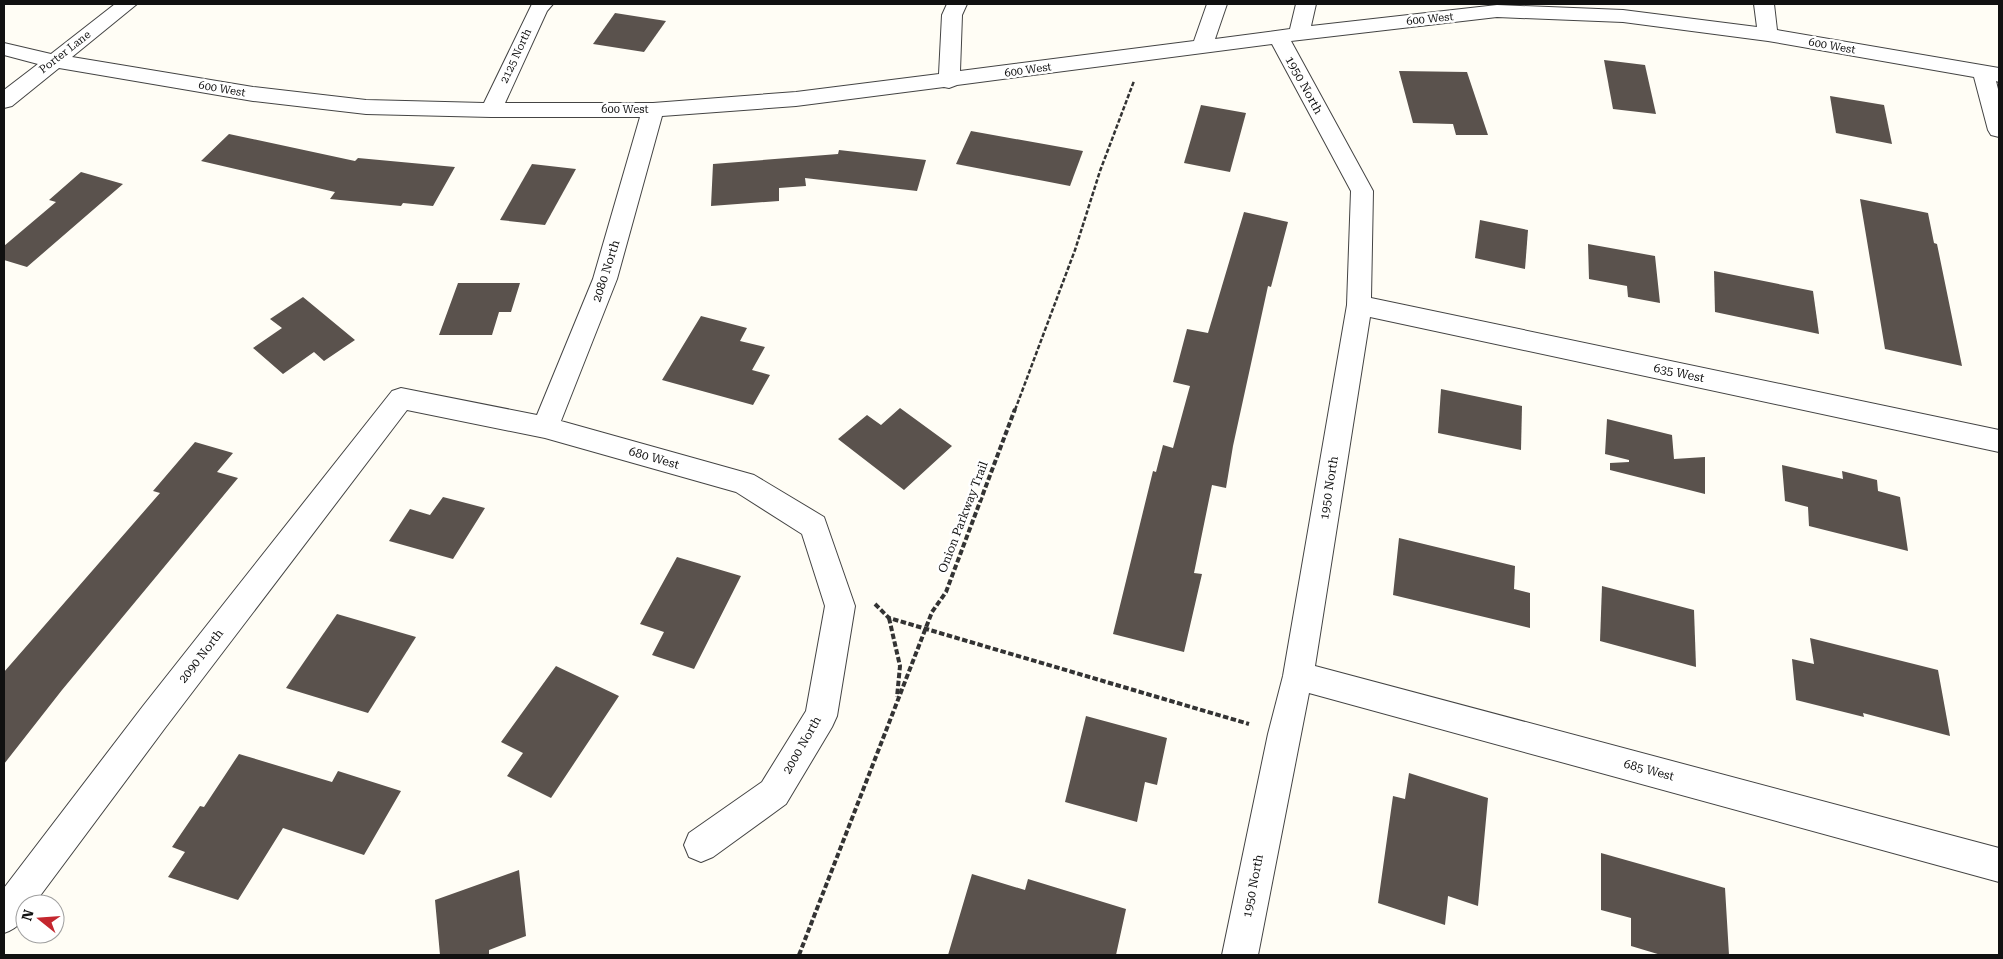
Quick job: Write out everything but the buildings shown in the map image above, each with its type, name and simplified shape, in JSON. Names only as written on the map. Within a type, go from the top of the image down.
[{"type":"street","name":"Porter Lane","points":[[4,101],[127,4]]},
{"type":"street","name":"2125 North","points":[[490,110],[538,9],[544,4]]},
{"type":"street","points":[[949,81],[952,15],[957,4]]},
{"type":"street","points":[[1202,47],[1217,4]]},
{"type":"street","points":[[1288,35],[1306,4]]},
{"type":"street","points":[[1764,4],[1768,35]]},
{"type":"street","name":"600 West","points":[[4,49],[54,61],[252,94],[366,107],[490,110],[653,110],[796,99],[949,81],[1288,35],[1497,12],[1623,16],[1768,35],[1991,74]]},
{"type":"street","name":"1950 North","points":[[1240,955],[1284,734],[1298,676],[1358,305],[1362,191],[1288,35]]},
{"type":"street","points":[[1991,74],[1999,130]]},
{"type":"street","name":"2080 North","points":[[545,427],[605,279],[653,110]]},
{"type":"street","name":"635 West","points":[[1358,305],[1999,441]]},
{"type":"street","name":"680 West","points":[[401,398],[545,427],[744,483],[814,526],[840,606]]},
{"type":"street","name":"2090 North","points":[[4,916],[154,717],[401,398]]},
{"type":"street","name":"2000 North","points":[[701,845],[774,793],[821,716],[840,606]]},
{"type":"street","name":"685 West","points":[[1298,676],[1999,865]]},
{"type":"path","name":"Onion Parkway Trail","points":[[799,955],[925,629],[932,612],[946,592],[1076,250],[1100,171],[1134,81]]},
{"type":"path","points":[[840,606],[872,603],[879,606],[889,618],[900,666],[897,703]]},
{"type":"path","points":[[889,618],[1284,734]]}]
